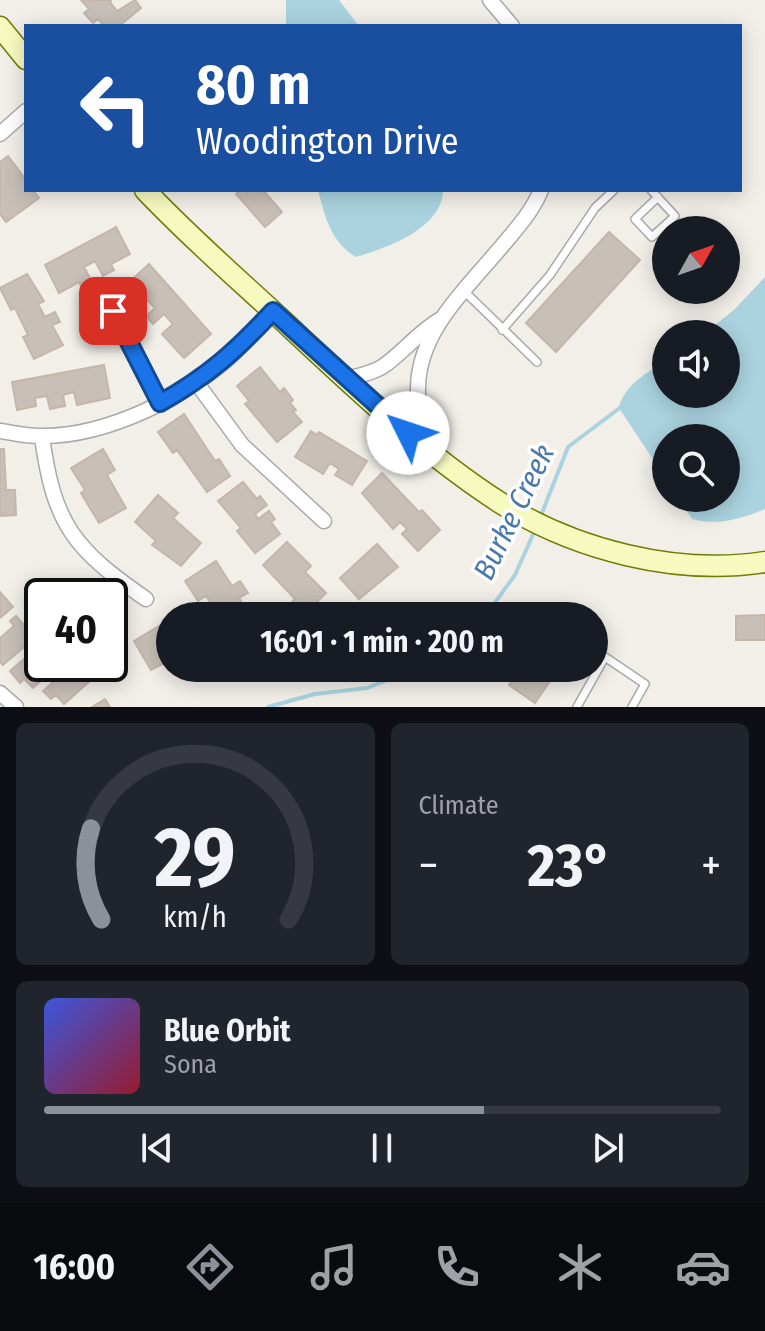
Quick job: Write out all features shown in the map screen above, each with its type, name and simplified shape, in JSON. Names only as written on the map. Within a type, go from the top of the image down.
[{"type":"street","points":[[490,0],[510,24]]},
{"type":"street","points":[[0,27],[24,57]]},
{"type":"street","points":[[0,134],[24,113]]},
{"type":"street","points":[[147,192],[346,379],[428,449],[498,501],[525,517],[587,542],[637,557],[691,566],[739,566],[765,562]]},
{"type":"street","points":[[428,449],[419,411],[420,367],[441,319],[527,216],[540,192]]},
{"type":"street","points":[[113,311],[160,403]]},
{"type":"street","points":[[0,431],[42,437],[96,429],[160,403],[196,382],[234,353],[273,311]]},
{"type":"street","points":[[346,379],[370,373],[384,365],[424,328],[441,319]]},
{"type":"street","points":[[196,382],[242,445],[324,521]]},
{"type":"street","points":[[42,437],[46,470],[63,522],[93,560],[146,599]]},
{"type":"street","points":[[0,693],[16,707]]},
{"type":"lane","points":[[502,330],[550,275],[595,208],[612,192]]},
{"type":"lane","points":[[653,192],[658,197],[675,216],[652,237],[635,219],[658,197]]},
{"type":"lane","points":[[464,291],[537,362]]},
{"type":"lane","points":[[577,707],[605,657],[645,684],[632,707]]},
{"type":"water","points":[[286,0],[339,0],[357,24],[286,24]]},
{"type":"water","points":[[319,192],[443,192],[441,203],[424,226],[397,242],[356,257],[340,244],[327,219]]},
{"type":"water","points":[[765,277],[765,509],[729,520],[711,522],[692,519],[687,512],[740,512],[740,424],[652,424],[652,458],[619,408],[621,400],[637,380],[652,370],[652,408],[740,408],[740,320],[721,320]]},
{"type":"building","points":[[81,0],[111,0],[117,11],[135,0],[141,8],[121,24],[102,24],[98,19],[93,23],[84,13],[89,9]]},
{"type":"building","points":[[8,156],[24,177],[24,192],[34,192],[39,198],[6,222],[0,214],[0,162]]},
{"type":"building","points":[[265,192],[282,212],[265,227],[236,194]]},
{"type":"building","points":[[116,227],[130,254],[111,264],[114,270],[103,276],[95,261],[84,267],[91,280],[81,286],[79,282],[59,293],[45,265]]},
{"type":"building","points":[[609,232],[640,260],[556,352],[526,323]]},
{"type":"building","points":[[149,264],[211,334],[184,358],[162,334],[173,324],[164,314],[153,324],[146,316],[155,308],[147,300],[143,303],[127,284]]},
{"type":"building","points":[[27,274],[44,301],[38,304],[45,317],[55,312],[60,322],[52,325],[63,345],[34,359],[23,337],[28,335],[15,308],[11,310],[0,288]]},
{"type":"building","points":[[104,365],[110,398],[77,405],[74,392],[63,395],[65,406],[50,409],[47,396],[35,398],[36,406],[17,410],[12,382]]},
{"type":"building","points":[[260,367],[280,392],[284,388],[293,400],[290,403],[296,410],[293,412],[302,422],[277,442],[245,404],[249,401],[237,386]]},
{"type":"building","points":[[184,414],[215,461],[219,459],[230,476],[207,492],[177,450],[173,453],[158,432]]},
{"type":"building","points":[[311,431],[317,435],[319,432],[367,461],[352,485],[335,475],[339,469],[330,463],[323,474],[295,457]]},
{"type":"building","points":[[0,449],[4,449],[6,490],[15,490],[16,515],[0,516]]},
{"type":"building","points":[[103,449],[115,470],[107,475],[126,508],[99,523],[81,493],[85,490],[71,468]]},
{"type":"building","points":[[382,473],[440,530],[418,551],[402,534],[407,529],[400,522],[393,529],[362,493]]},
{"type":"building","points":[[243,482],[257,499],[260,496],[267,505],[255,514],[258,519],[269,511],[275,519],[271,522],[280,534],[255,553],[237,531],[241,528],[218,501]]},
{"type":"building","points":[[158,495],[178,513],[173,518],[201,543],[181,566],[152,545],[156,541],[135,522]]},
{"type":"building","points":[[287,542],[311,566],[305,572],[326,593],[317,602],[292,602],[295,599],[263,565]]},
{"type":"building","points":[[377,544],[398,567],[359,599],[340,578]]},
{"type":"building","points":[[216,561],[232,586],[240,581],[248,593],[239,598],[241,602],[210,602],[206,596],[198,601],[185,581]]},
{"type":"building","points":[[0,592],[13,607],[0,618]]},
{"type":"building","points":[[765,615],[765,640],[736,640],[736,616]]},
{"type":"building","points":[[16,616],[24,625],[24,647],[3,665],[0,662],[0,638],[14,626],[10,621]]},
{"type":"building","points":[[156,628],[156,667],[151,670],[134,641]]},
{"type":"building","points":[[24,659],[24,679],[20,683],[10,671]]},
{"type":"building","points":[[53,682],[89,682],[64,704],[56,695],[51,699],[43,691]]},
{"type":"building","points":[[511,682],[549,682],[535,703],[509,685]]},
{"type":"building","points":[[105,699],[110,707],[92,707]]},
{"type":"waterway","name":"Burke Creek","points":[[540,518],[568,447],[621,407]]},
{"type":"waterway","name":"Burke Creek","points":[[495,602],[515,575],[535,530]]},
{"type":"waterway","name":"Burke Creek","points":[[268,707],[315,694],[367,688],[382,682]]},
{"type":"route","points":[[113,311],[160,403],[196,382],[234,353],[273,311],[408,433]]}]
